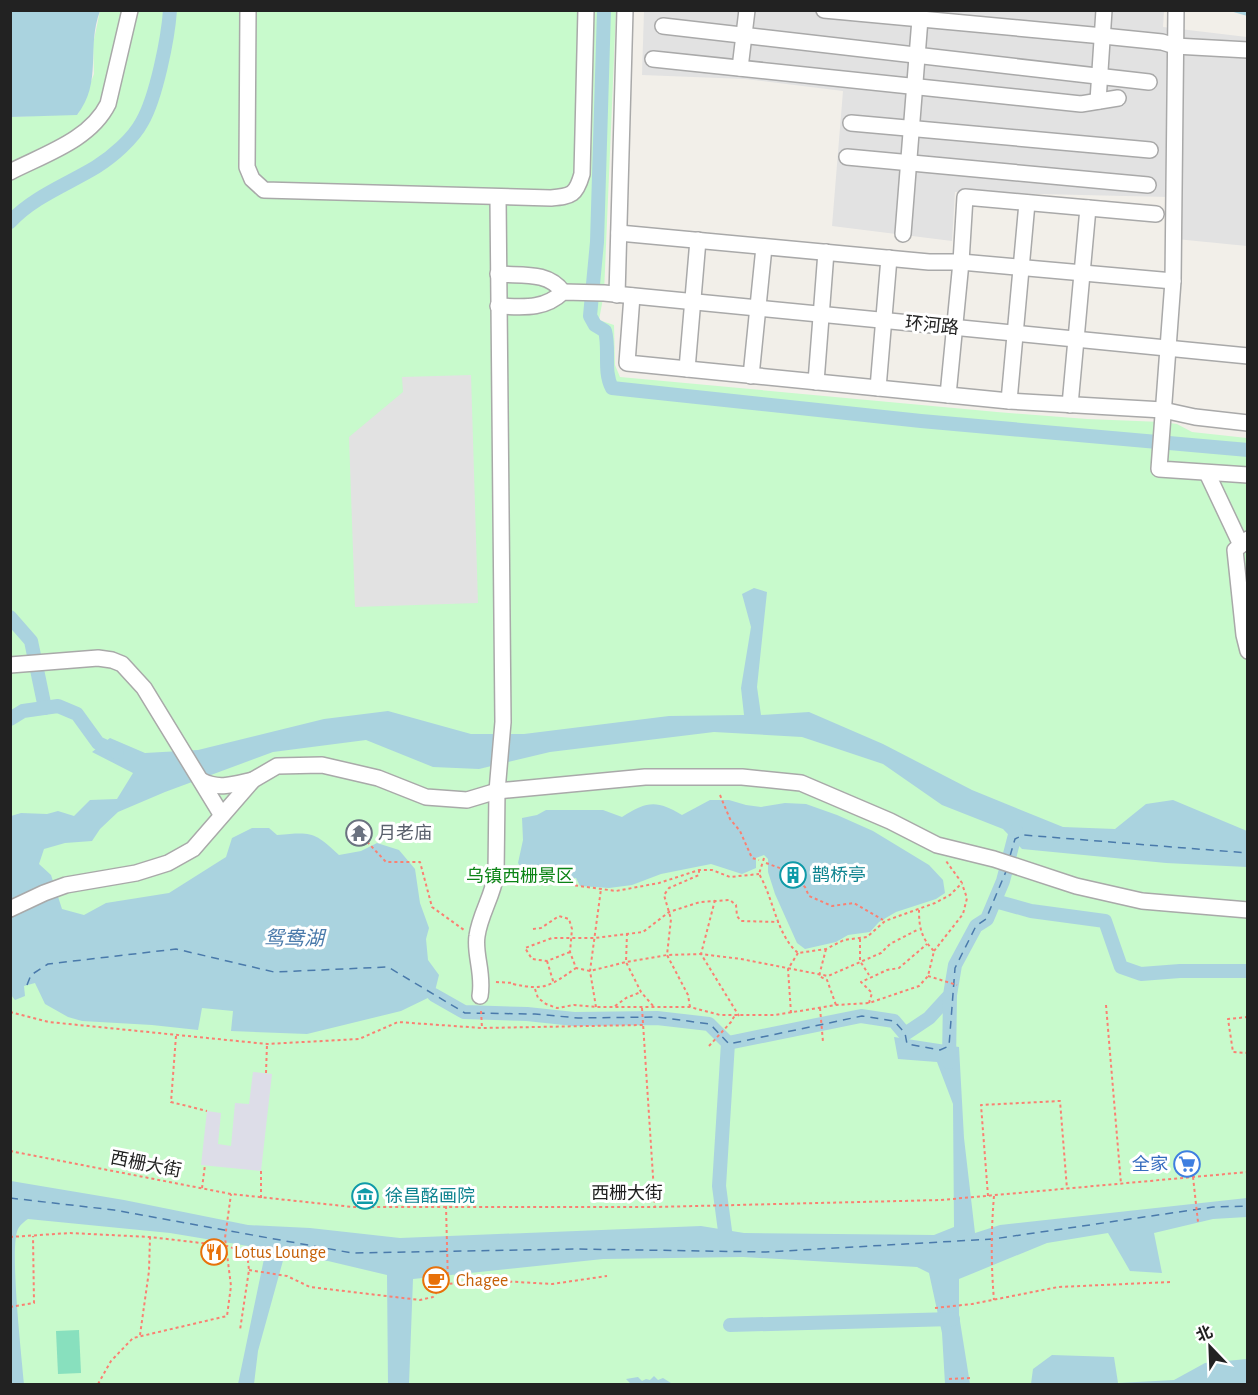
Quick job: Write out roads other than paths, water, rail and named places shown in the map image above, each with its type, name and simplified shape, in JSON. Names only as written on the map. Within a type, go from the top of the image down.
[{"type":"street","points":[[10,172],[83,134],[103,115],[108,104],[130,10]]},
{"type":"street","points":[[248,10],[247,166],[252,178],[264,190],[551,198],[568,197],[578,189],[582,174],[586,10]]},
{"type":"street","points":[[626,10],[618,295],[627,363],[1009,401],[1163,410],[1195,417],[1248,423]]},
{"type":"street","points":[[740,68],[747,10]]},
{"type":"street","points":[[824,10],[925,17],[1175,46],[1248,50]]},
{"type":"street","points":[[1098,101],[1104,10]]},
{"type":"street","points":[[1176,10],[1173,281],[1159,469],[1248,475]]},
{"type":"street","points":[[903,234],[917,55],[925,17]]},
{"type":"street","points":[[663,26],[1149,82]]},
{"type":"street","points":[[653,59],[1081,104],[1118,98]]},
{"type":"street","points":[[851,123],[1150,150]]},
{"type":"street","points":[[847,157],[1148,185]]},
{"type":"street","points":[[481,988],[476,938],[482,913],[494,887],[496,874],[497,791],[503,722],[498,197]]},
{"type":"street","points":[[948,395],[965,197],[1156,214]]},
{"type":"street","points":[[1009,401],[1027,202]]},
{"type":"street","points":[[1070,405],[1088,208]]},
{"type":"street","points":[[619,233],[929,262],[961,262],[1173,281]]},
{"type":"street","points":[[687,369],[698,240]]},
{"type":"street","points":[[751,376],[764,247]]},
{"type":"street","points":[[816,382],[826,252]]},
{"type":"street","points":[[878,388],[889,258]]},
{"type":"street","points":[[498,274],[543,277],[556,282],[563,292],[555,300],[533,308],[498,306]]},
{"type":"street","name":"环河路","points":[[563,292],[758,308],[1248,356]]},
{"type":"street","points":[[1207,473],[1244,542],[1235,550],[1244,635],[1248,651]]},
{"type":"street","points":[[10,666],[98,658],[122,664],[144,688],[221,814]]},
{"type":"street","points":[[10,909],[66,885],[136,873],[168,863],[193,849],[221,814],[253,780],[277,766],[322,765],[378,778],[426,797],[467,800],[497,791],[645,777],[742,777],[801,783],[890,820],[937,845],[994,859],[1076,886],[1142,901],[1248,909]]},
{"type":"street","points":[[202,780],[211,785],[220,786],[253,780]]},
{"type":"water","points":[[10,11],[100,11],[94,38],[90,90],[77,115],[11,117]]},
{"type":"water","name":"鸳鸯湖","points":[[754,588],[767,592],[757,687],[761,715],[809,712],[883,744],[972,790],[1063,827],[1115,829],[1146,804],[1173,800],[1247,831],[1247,867],[1166,863],[1022,849],[1003,829],[942,805],[883,764],[802,737],[714,732],[550,752],[479,769],[433,767],[366,740],[273,752],[165,792],[118,812],[100,829],[92,841],[65,843],[44,849],[39,864],[51,875],[62,909],[84,915],[106,903],[169,893],[226,857],[232,838],[252,828],[269,828],[277,835],[298,833],[311,835],[324,841],[339,855],[361,851],[377,843],[399,850],[415,869],[420,903],[429,928],[426,939],[428,960],[439,975],[434,995],[401,1011],[307,1034],[231,1031],[233,1011],[202,1008],[198,1030],[82,1021],[68,1017],[45,1004],[35,983],[24,986],[25,996],[15,1000],[11,995],[11,816],[21,813],[47,814],[58,811],[74,816],[90,800],[117,799],[133,773],[92,752],[110,738],[145,753],[198,750],[324,719],[388,711],[471,734],[524,734],[669,716],[744,715],[741,688],[751,627],[742,594]]},
{"type":"water","points":[[710,800],[729,800],[761,807],[785,803],[806,804],[873,831],[929,865],[943,880],[945,893],[936,899],[896,912],[879,922],[870,932],[848,935],[836,942],[805,949],[797,943],[775,894],[768,872],[768,859],[764,855],[756,858],[756,868],[742,874],[711,864],[661,874],[632,885],[609,888],[580,886],[576,878],[558,878],[554,870],[522,869],[518,863],[523,840],[522,818],[537,815],[546,810],[603,810],[622,817],[638,808],[652,804],[666,807],[682,815]],"holes":[[[792,865],[801,871],[803,880],[797,887],[790,886],[783,880],[781,874],[784,867]]]},
{"type":"water","points":[[894,1037],[959,1047],[964,1138],[975,1233],[1000,1225],[1247,1198],[1247,1217],[1213,1219],[1154,1233],[1162,1273],[1130,1271],[1108,1233],[1047,1243],[959,1279],[959,1315],[970,1384],[945,1384],[942,1333],[929,1273],[917,1267],[743,1257],[603,1259],[413,1279],[409,1384],[388,1384],[387,1275],[328,1261],[284,1257],[258,1351],[254,1384],[238,1384],[265,1254],[254,1247],[170,1233],[28,1219],[18,1229],[15,1257],[24,1384],[12,1384],[11,1181],[124,1200],[248,1225],[310,1228],[400,1238],[701,1226],[744,1233],[934,1235],[954,1227],[953,1104],[937,1062],[898,1059]]},
{"type":"water","points":[[1052,1355],[1114,1357],[1118,1383],[1174,1380],[1205,1363],[1247,1359],[1247,1384],[1031,1384],[1033,1369]]},
{"type":"water","points":[[654,1376],[658,1380],[663,1378],[671,1383],[631,1384],[626,1379],[638,1377],[642,1381],[650,1380]]},
{"type":"waterway","points":[[10,222],[29,205],[102,163],[133,135],[152,98],[164,52],[170,10]]},
{"type":"waterway","points":[[604,10],[597,242],[590,316],[595,325],[605,331],[607,368],[612,388],[921,421],[1248,450]]},
{"type":"waterway","points":[[1234,10],[1248,14]]},
{"type":"waterway","points":[[10,617],[31,641],[45,708]]},
{"type":"waterway","points":[[10,719],[23,711],[58,706],[77,714],[98,743],[117,752]]},
{"type":"waterway","points":[[728,1043],[861,1016],[894,1021],[905,1034],[929,1018],[950,995],[955,965],[976,926],[987,919],[1003,881],[1016,831]]},
{"type":"waterway","points":[[995,901],[1031,911],[1105,921],[1121,967],[1141,974],[1180,971],[1248,971]]},
{"type":"waterway","points":[[434,995],[464,1012],[527,1014],[574,1019],[657,1018],[709,1024],[728,1043],[719,1186],[727,1246]]},
{"type":"waterway","points":[[949,1062],[950,995]]},
{"type":"waterway","points":[[730,1325],[953,1319]]},
{"type":"place","name":"月老庙","points":[[359,833]]},
{"type":"place","name":"鹊桥亭","points":[[793,875]]},
{"type":"place","name":"全家","points":[[1187,1164]]},
{"type":"place","name":"徐昌酩画院","points":[[365,1196]]},
{"type":"place","name":"Lotus Lounge","points":[[214,1252]]},
{"type":"place","name":"Chagee","points":[[436,1280]]},
{"type":"park label","name":"乌镇西栅景区","points":[[520,876]]}]
